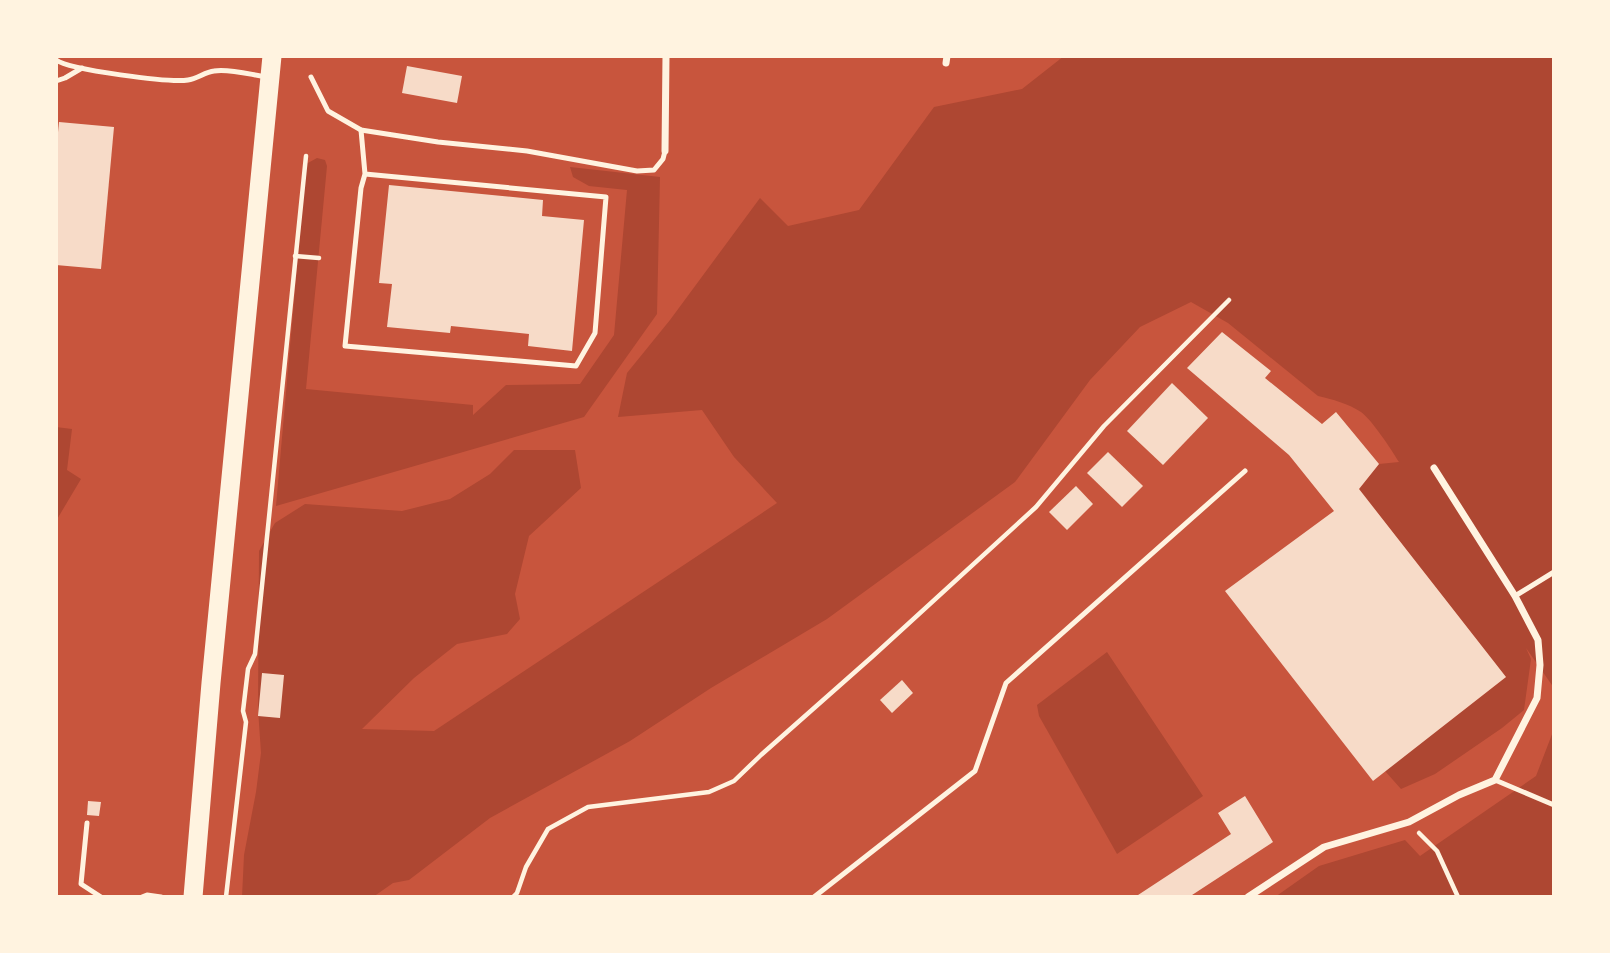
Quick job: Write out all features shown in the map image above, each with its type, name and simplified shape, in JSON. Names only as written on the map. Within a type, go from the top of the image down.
[{"type":"highway","points":[[193,897],[272,56]]},
{"type":"street","points":[[665,151],[666,56]]},
{"type":"street","points":[[1248,897],[1324,847],[1409,822],[1494,780],[1537,698],[1540,665],[1538,640],[1515,596],[1434,468]]},
{"type":"lane","points":[[56,60],[61,64],[82,68],[177,80],[189,80],[213,71],[270,78]]},
{"type":"lane","points":[[56,81],[82,68]]},
{"type":"lane","points":[[312,77],[328,111],[361,130],[438,142],[527,151],[637,171],[654,170],[663,159],[665,151]]},
{"type":"lane","points":[[361,130],[365,174],[361,188],[345,346],[576,366],[595,333],[606,197],[365,174]]},
{"type":"lane","points":[[814,897],[975,771],[1006,683],[1245,471]]},
{"type":"lane","points":[[1515,596],[1554,572]]},
{"type":"lane","points":[[1494,780],[1554,805]]},
{"type":"lane","points":[[87,823],[81,884],[102,897]]},
{"type":"lane","points":[[142,897],[161,897]]},
{"type":"path","points":[[226,897],[246,722],[243,711],[248,669],[254,654],[306,156]]},
{"type":"path","points":[[295,256],[319,258]]},
{"type":"path","points":[[513,897],[548,829],[588,807],[709,792],[734,782],[1035,507],[1112,417],[1229,300]]},
{"type":"path","points":[[1409,822],[1437,851],[1458,897]]},
{"type":"shaded area","points":[[1064,56],[1554,56],[1554,688],[1526,648],[1531,659],[1524,710],[1435,774],[1401,789],[1385,771],[1506,677],[1359,489],[1379,464],[1399,462],[1370,421],[1351,407],[1318,396],[1228,323],[1191,302],[1140,327],[1090,380],[1015,482],[827,619],[711,688],[630,741],[490,818],[409,880],[393,883],[373,897],[242,897],[244,855],[261,753],[258,709],[259,551],[275,523],[305,504],[402,511],[450,499],[490,474],[514,450],[575,450],[581,488],[529,536],[515,594],[520,619],[507,634],[457,644],[414,678],[362,729],[434,731],[777,503],[734,457],[702,410],[618,417],[627,373],[670,320],[760,198],[788,226],[859,210],[934,107],[1022,89]]},
{"type":"shaded area","points":[[317,158],[325,160],[327,166],[306,389],[473,405],[473,415],[506,385],[580,384],[614,335],[627,190],[589,186],[573,177],[570,167],[660,177],[657,314],[584,417],[276,506],[306,164]]},
{"type":"shaded area","points":[[56,427],[72,429],[67,470],[81,479],[56,521]]},
{"type":"shaded area","points":[[1107,652],[1203,796],[1117,854],[1039,716],[1037,705]]},
{"type":"shaded area","points":[[1554,729],[1554,897],[1275,897],[1319,866],[1405,840],[1420,856],[1536,776]]},
{"type":"building","points":[[407,66],[462,76],[457,103],[402,93]]},
{"type":"building","points":[[59,122],[114,127],[101,269],[56,265],[56,152]]},
{"type":"building","points":[[389,185],[543,200],[542,216],[584,220],[572,351],[528,346],[529,334],[451,326],[450,333],[387,327],[392,284],[379,283]]},
{"type":"building","points":[[1222,332],[1271,371],[1265,378],[1322,424],[1336,412],[1379,464],[1359,489],[1506,677],[1373,781],[1225,591],[1334,511],[1289,455],[1187,368]]},
{"type":"building","points":[[1172,383],[1208,418],[1163,465],[1127,431]]},
{"type":"building","points":[[1108,452],[1143,486],[1122,507],[1087,473]]},
{"type":"building","points":[[1076,486],[1093,504],[1067,530],[1049,512]]},
{"type":"building","points":[[262,673],[284,675],[280,718],[258,716]]},
{"type":"building","points":[[902,680],[913,693],[892,713],[880,700]]},
{"type":"building","points":[[1245,796],[1273,842],[1189,897],[1135,897],[1231,834],[1218,813]]},
{"type":"building","points":[[88,801],[101,802],[99,816],[87,815]]}]
